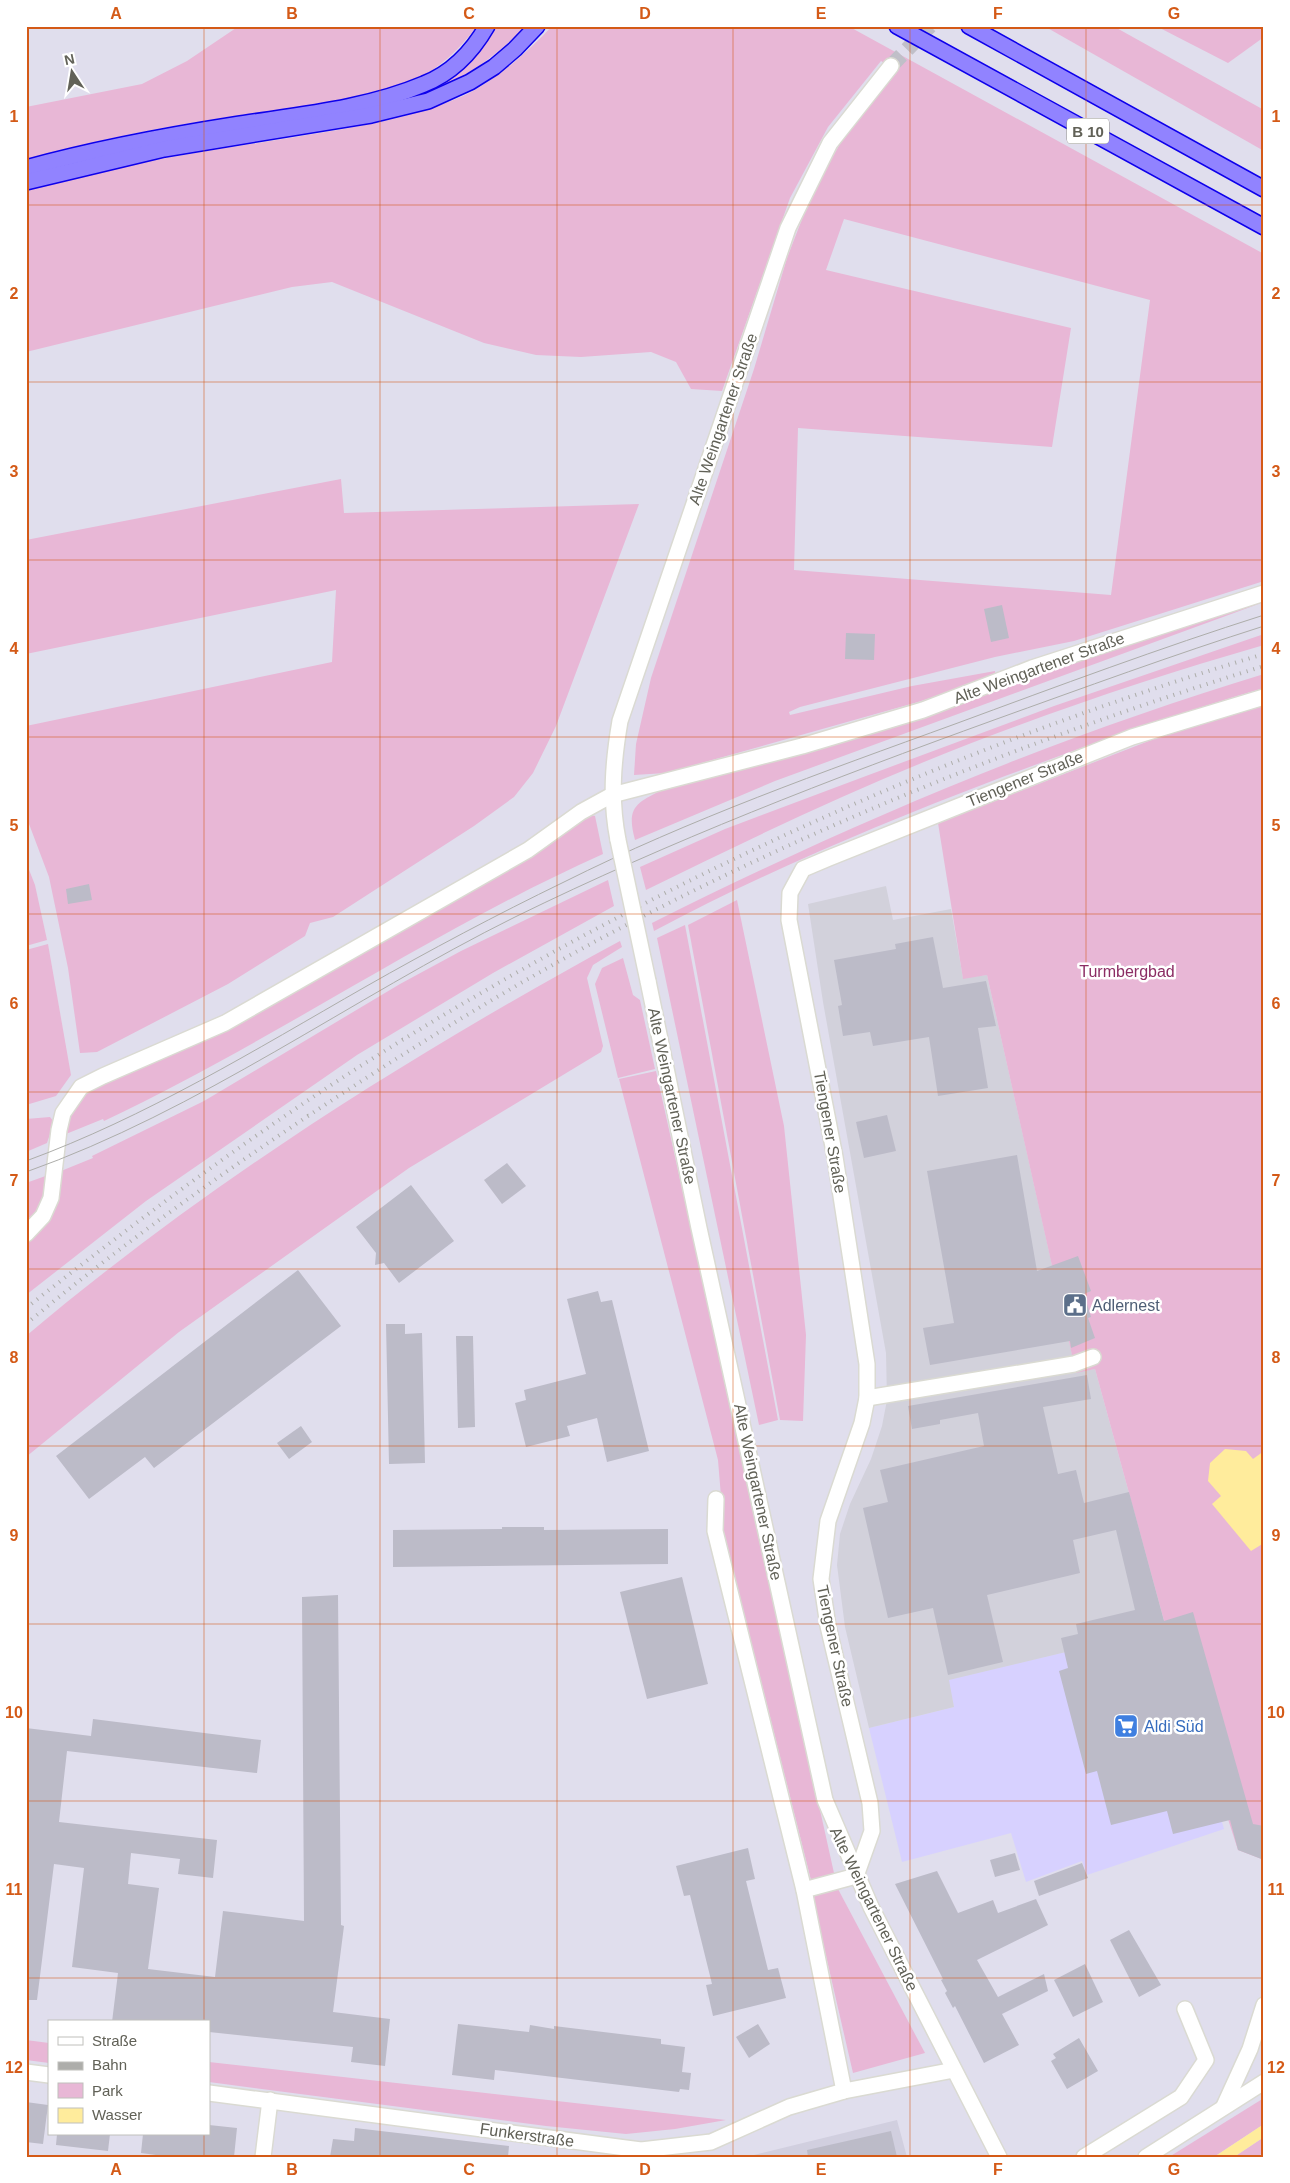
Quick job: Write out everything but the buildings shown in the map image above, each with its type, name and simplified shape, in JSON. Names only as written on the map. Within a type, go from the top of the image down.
[{"type":"highway","points":[[26,168],[162,136],[318,111],[394,95],[425,84],[454,66],[474,47],[487,26]]},
{"type":"highway","points":[[26,182],[164,149],[371,115],[428,101],[470,82],[494,67],[537,26]]},
{"type":"highway","points":[[892,26],[913,35]]},
{"type":"highway","name":"B 10","points":[[897,26],[1264,227]]},
{"type":"highway","name":"B 10","points":[[968,26],[1264,189]]},
{"type":"street","name":"Alte Weingartener Straße","points":[[890,66],[830,143],[788,228],[620,721],[613,764],[612,795],[618,840],[700,1228],[825,1800],[856,1876],[954,2070],[980,2116],[999,2157]]},
{"type":"street","name":"Alte Weingartener Straße","points":[[612,795],[802,746],[924,710],[1032,668],[1264,593]]},
{"type":"street","name":"Tiengener Straße","points":[[856,1876],[872,1831],[870,1803],[828,1626],[821,1579],[828,1520],[852,1458],[862,1424],[867,1398],[867,1364],[835,1157],[789,920],[790,893],[802,869],[1132,737],[1264,697]]},
{"type":"street","points":[[26,1234],[43,1216],[51,1198],[59,1130],[64,1113],[82,1087],[225,1023],[528,850],[581,812],[612,795]]},
{"type":"street","points":[[867,1398],[1074,1364],[1093,1357]]},
{"type":"street","points":[[716,1499],[715,1531],[804,1890],[844,2091]]},
{"type":"street","points":[[804,1890],[856,1876]]},
{"type":"street","points":[[1223,2108],[1250,2049],[1264,2005]]},
{"type":"street","points":[[1084,2157],[1180,2097],[1186,2090],[1206,2060],[1185,2010]]},
{"type":"street","name":"Funkerstraße","points":[[210,2093],[642,2150],[713,2149],[789,2107],[844,2091],[954,2070]]},
{"type":"street","points":[[26,2072],[48,2074]]},
{"type":"street","points":[[1146,2157],[1264,2082]]},
{"type":"street","points":[[263,2157],[270,2100]]},
{"type":"shaded area","points":[[886,886],[893,920],[951,909],[963,978],[987,975],[1076,1372],[1095,1369],[1166,1628],[949,1680],[954,1707],[869,1728],[845,1627],[837,1565],[840,1534],[850,1504],[871,1459],[882,1426],[887,1400],[886,1353],[823,1002],[808,904]]},
{"type":"shaded area","points":[[1166,1628],[1224,1829],[1087,1875],[1082,1861],[1026,1882],[1011,1833],[902,1862],[869,1728],[954,1707],[948,1680]]},
{"type":"shaded area","points":[[897,2120],[907,2157],[746,2157]]},
{"type":"green space","points":[[239,26],[477,26],[456,51],[439,65],[421,77],[393,89],[328,103],[241,115],[106,139],[26,160],[26,107],[142,84],[187,61]]},
{"type":"green space","points":[[497,26],[526,26],[488,60],[444,85],[443,82],[480,50]]},
{"type":"green space","points":[[552,26],[848,26],[1264,254],[1264,581],[1074,641],[995,657],[800,707],[789,712],[790,715],[912,686],[995,671],[995,676],[986,680],[918,702],[666,773],[634,775],[636,744],[651,678],[754,369],[787,258],[811,196],[847,131],[898,71],[881,61],[828,127],[790,198],[722,391],[691,389],[676,362],[651,352],[581,357],[536,355],[484,343],[332,282],[292,287],[26,352],[26,189],[122,166],[351,128],[419,112],[463,96],[487,83],[543,36]],"holes":[[[844,219],[1150,300],[1111,595],[794,570],[798,428],[1052,447],[1071,328],[826,270]]]},
{"type":"green space","points":[[1044,26],[1113,26],[1264,110],[1264,151]]},
{"type":"green space","points":[[1156,26],[1264,26],[1264,37],[1228,63]]},
{"type":"green space","points":[[341,479],[344,513],[639,504],[556,726],[533,773],[514,797],[474,826],[333,917],[310,923],[305,936],[228,984],[97,1052],[80,1053],[68,968],[49,877],[26,816],[26,726],[332,662],[336,590],[26,654],[26,540]]},
{"type":"green space","points":[[1264,599],[1264,602],[775,781],[635,840],[632,820],[636,807],[646,798],[664,789],[980,695],[1149,636]]},
{"type":"green space","points":[[1264,634],[1264,645],[1092,699],[966,745],[784,823],[646,890],[640,867],[725,829],[1054,706]]},
{"type":"green space","points":[[1264,674],[1264,688],[1127,732],[949,798],[779,870],[654,931],[652,923],[801,851],[953,785],[1107,726]]},
{"type":"green space","name":"Turmbergbad","points":[[1264,705],[1264,1860],[1238,1850],[1166,1628],[1095,1369],[1076,1373],[987,975],[963,979],[938,823],[1159,737]]},
{"type":"green space","points":[[590,815],[595,816],[603,854],[539,884],[477,917],[230,1056],[167,1089],[104,1121],[103,1119],[66,1134],[70,1113],[84,1094],[287,996],[393,935]]},
{"type":"green space","points":[[26,862],[35,885],[47,940],[26,946]]},
{"type":"green space","points":[[608,880],[614,906],[493,973],[357,1055],[146,1201],[26,1295],[26,1241],[54,1205],[61,1171],[93,1158],[92,1156],[204,1101],[400,984],[461,951]]},
{"type":"green space","points":[[737,900],[784,1126],[806,1335],[803,1421],[780,1420],[688,925]]},
{"type":"green space","points":[[685,925],[778,1420],[759,1425],[657,938]]},
{"type":"green space","points":[[620,941],[622,947],[593,965],[587,978],[603,1046],[601,1052],[409,1168],[179,1332],[26,1457],[26,1336],[166,1226],[313,1124],[388,1075],[465,1029]]},
{"type":"green space","points":[[48,944],[71,1075],[56,1096],[26,1105],[26,950]]},
{"type":"green space","points":[[623,958],[633,995],[640,1000],[655,1069],[618,1078],[595,984],[602,968]]},
{"type":"green space","points":[[656,1071],[834,1873],[811,1880],[724,1533],[718,1460],[619,1079]]},
{"type":"green space","points":[[50,1117],[54,1122],[47,1143],[26,1152],[26,1119]]},
{"type":"green space","points":[[51,1174],[45,1200],[26,1225],[26,1183]]},
{"type":"green space","points":[[838,1889],[925,2053],[853,2073],[812,1895]]},
{"type":"green space","points":[[26,2040],[48,2043],[48,2063],[26,2060]]},
{"type":"green space","points":[[210,2062],[726,2120],[675,2129],[626,2134],[546,2126],[210,2082]]},
{"type":"green space","points":[[1264,2098],[1264,2124],[1214,2157],[1169,2157]]},
{"type":"green space","points":[[1264,2137],[1264,2151],[1258,2157],[1234,2157]]},
{"type":"water","points":[[1225,1449],[1246,1451],[1253,1459],[1264,1451],[1264,1543],[1251,1551],[1212,1504],[1221,1496],[1208,1481],[1210,1463]]},
{"type":"water","points":[[1264,2124],[1264,2137],[1234,2157],[1214,2157]]},
{"type":"tunnel","points":[[891,66],[930,26]]},
{"type":"tram line","points":[[26,1161],[114,1124],[157,1103],[463,933],[564,882],[660,837],[757,797],[856,760],[1109,668],[1264,615]]},
{"type":"tram line","points":[[26,1172],[90,1147],[153,1118],[214,1086],[454,949],[515,917],[632,862],[751,812],[872,765],[1128,672],[1264,626]]},
{"type":"railway","points":[[26,1308],[190,1183],[316,1095],[465,1002],[574,941],[685,883],[797,829],[912,779],[1028,734],[1145,692],[1264,654]]},
{"type":"railway","points":[[26,1324],[163,1217],[305,1118],[449,1026],[596,941],[676,899],[757,860],[923,787],[1092,723],[1264,666]]},
{"type":"place","name":"Adlernest","points":[[1075,1305]]},
{"type":"place","name":"Aldi Süd","points":[[1126,1726]]}]
